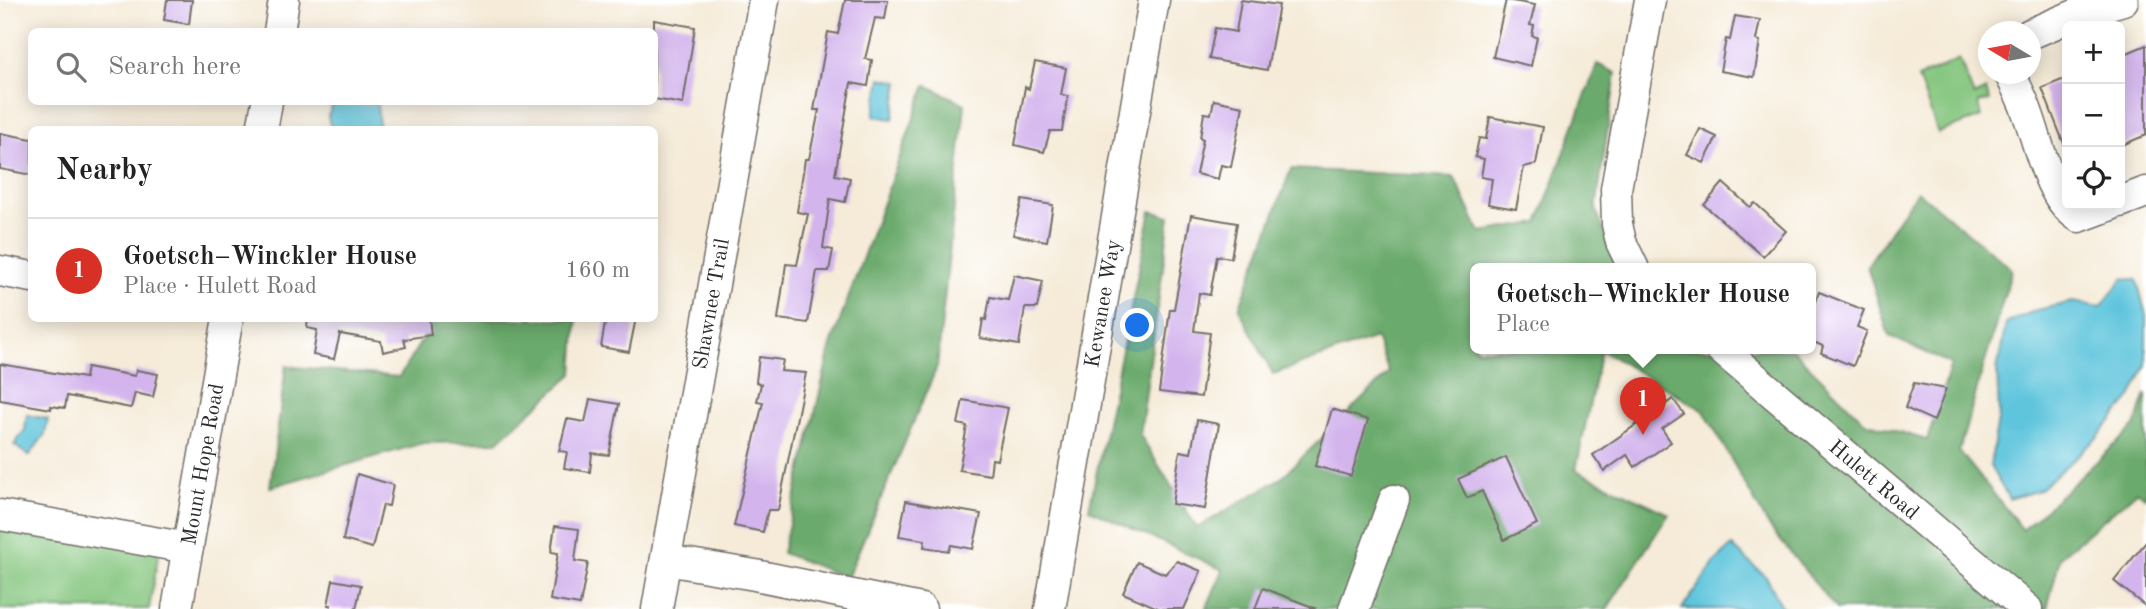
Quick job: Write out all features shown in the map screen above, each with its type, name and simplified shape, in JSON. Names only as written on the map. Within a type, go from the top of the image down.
[{"type":"street","points":[[280,28],[284,0]]},
{"type":"street","name":"Shawnee Trail","points":[[657,609],[764,0]]},
{"type":"street","name":"Kewanee Way","points":[[1050,609],[1154,0]]},
{"type":"street","points":[[1631,263],[1621,242],[1617,224],[1616,189],[1650,0]]},
{"type":"street","points":[[2041,30],[2082,12],[2123,0]]},
{"type":"street","points":[[2015,84],[2054,189],[2062,201]]},
{"type":"street","points":[[263,126],[266,105]]},
{"type":"street","points":[[2125,199],[2146,192]]},
{"type":"street","points":[[2068,210],[2079,217],[2098,210]]},
{"type":"street","points":[[0,271],[28,276]]},
{"type":"street","name":"Mount Hope Road","points":[[177,609],[227,322]]},
{"type":"street","name":"Hulett Road","points":[[1727,354],[2027,609]]},
{"type":"street","points":[[1354,609],[1394,500]]},
{"type":"street","points":[[0,515],[188,548]]},
{"type":"street","points":[[666,560],[921,609]]},
{"type":"green space","points":[[1959,59],[1974,96],[1986,90],[1990,101],[1978,103],[1981,117],[1938,133],[1918,78]]},
{"type":"green space","points":[[1597,64],[1616,73],[1596,209],[1617,263],[1470,263],[1470,354],[1600,354],[1576,470],[1669,514],[1607,609],[1206,609],[1223,570],[1089,509],[1151,211],[1170,216],[1140,435],[1197,528],[1281,478],[1389,373],[1376,338],[1273,374],[1239,309],[1291,169],[1454,177],[1480,232],[1538,223]]},
{"type":"green space","points":[[926,85],[965,104],[937,367],[847,578],[782,553],[831,345]]},
{"type":"green space","points":[[1917,191],[2012,269],[1959,451],[2023,530],[2135,426],[2146,394],[2146,498],[2137,491],[2060,557],[2047,609],[1836,609],[1768,525],[1704,411],[1608,354],[1797,354],[1865,422],[1927,440],[1951,364],[1889,336],[1867,266]]},
{"type":"green space","points":[[433,322],[577,322],[573,374],[497,442],[423,443],[270,487],[286,366],[399,377]]},
{"type":"green space","points":[[0,508],[162,534],[149,609],[0,609]]},
{"type":"water","points":[[881,78],[899,82],[893,119],[874,116]]},
{"type":"water","points":[[333,105],[377,105],[379,126],[330,126],[328,116]]},
{"type":"water","points":[[2123,278],[2137,280],[2146,315],[2146,365],[2132,396],[2097,438],[2039,490],[2009,499],[1990,466],[1999,414],[1997,370],[2006,323],[2037,310],[2073,302],[2101,307]]},
{"type":"water","points":[[27,415],[48,419],[45,434],[29,456],[14,445],[25,430]]},
{"type":"water","points":[[1732,546],[1767,578],[1783,609],[1682,609],[1716,561]]},
{"type":"building","points":[[167,0],[192,0],[189,24],[164,20]]},
{"type":"building","points":[[845,0],[888,0],[885,19],[875,18],[865,59],[872,60],[868,86],[851,83],[835,175],[850,178],[845,202],[830,199],[823,248],[833,250],[829,271],[817,271],[808,323],[778,319],[786,264],[797,265],[808,214],[797,212],[805,159],[809,159],[819,110],[814,110],[828,32],[838,34]]},
{"type":"building","points":[[1241,0],[1279,5],[1267,70],[1209,59],[1215,28],[1236,32]]},
{"type":"building","points":[[1506,0],[1535,5],[1530,25],[1534,26],[1532,36],[1537,37],[1531,66],[1493,57]]},
{"type":"building","points":[[1735,16],[1760,20],[1756,40],[1760,41],[1754,77],[1720,71],[1726,39],[1730,40]]},
{"type":"building","points":[[654,20],[695,27],[683,104],[658,100],[658,28],[654,28]]},
{"type":"building","points":[[2146,45],[2146,135],[2125,144],[2125,84],[2125,54]]},
{"type":"building","points":[[1035,62],[1066,68],[1061,95],[1068,96],[1062,131],[1050,131],[1044,152],[1015,145],[1025,87],[1029,89]]},
{"type":"building","points":[[2062,80],[2062,139],[2042,88]]},
{"type":"building","points":[[1214,100],[1243,106],[1231,167],[1221,165],[1218,179],[1196,174],[1203,139],[1200,138],[1204,113],[1211,114]]},
{"type":"building","points":[[1490,117],[1543,127],[1536,164],[1524,167],[1516,209],[1488,204],[1492,179],[1481,177],[1484,159],[1475,157],[1479,138],[1486,139]]},
{"type":"building","points":[[1700,129],[1717,137],[1704,163],[1687,155]]},
{"type":"building","points":[[0,133],[28,138],[28,174],[0,169]]},
{"type":"building","points":[[1723,183],[1750,207],[1755,203],[1786,231],[1763,256],[1704,205]]},
{"type":"building","points":[[1022,200],[1053,205],[1047,241],[1013,235]]},
{"type":"building","points":[[1191,215],[1237,223],[1231,258],[1217,256],[1210,295],[1199,293],[1194,331],[1210,333],[1201,397],[1159,392],[1170,309],[1174,309]]},
{"type":"building","points":[[1014,275],[1043,281],[1037,308],[1025,308],[1019,345],[980,338],[990,297],[1008,300]]},
{"type":"building","points":[[1819,292],[1864,310],[1857,327],[1867,331],[1853,366],[1821,353],[1823,346],[1816,343],[1816,300]]},
{"type":"building","points":[[308,322],[429,322],[431,335],[404,339],[406,347],[383,352],[381,341],[340,334],[334,359],[313,355],[317,330],[307,328]]},
{"type":"building","points":[[605,322],[635,322],[629,352],[601,347]]},
{"type":"building","points":[[759,357],[783,360],[781,371],[806,373],[778,510],[768,510],[763,532],[734,526],[763,402],[757,401],[761,384],[756,382]]},
{"type":"building","points":[[0,364],[85,378],[87,367],[135,376],[136,370],[158,374],[153,397],[135,393],[131,408],[67,396],[65,408],[51,406],[51,409],[0,400]]},
{"type":"building","points":[[1914,383],[1946,389],[1934,421],[1905,408]]},
{"type":"building","points":[[590,399],[619,404],[609,455],[592,453],[590,472],[564,468],[567,452],[559,451],[567,419],[585,422]]},
{"type":"building","points":[[1673,399],[1684,414],[1662,429],[1671,442],[1635,467],[1627,455],[1604,471],[1593,455]]},
{"type":"building","points":[[963,400],[1008,408],[997,460],[992,459],[990,475],[959,470],[967,426],[958,424]]},
{"type":"building","points":[[1332,409],[1368,420],[1351,476],[1315,466]]},
{"type":"building","points":[[1197,420],[1219,424],[1205,509],[1172,504],[1180,451],[1191,453]]},
{"type":"building","points":[[1506,457],[1537,524],[1504,540],[1482,491],[1467,498],[1458,479]]},
{"type":"building","points":[[357,474],[393,485],[389,506],[383,505],[372,548],[343,540]]},
{"type":"building","points":[[906,501],[981,514],[973,549],[951,545],[949,551],[924,547],[925,540],[899,536]]},
{"type":"building","points":[[555,526],[579,529],[575,561],[588,563],[580,605],[550,600],[558,553],[551,552]]},
{"type":"building","points":[[2146,542],[2146,607],[2114,581]]},
{"type":"building","points":[[1177,561],[1201,571],[1184,609],[1160,609],[1123,593],[1137,562],[1165,574]]},
{"type":"building","points":[[333,580],[361,585],[356,609],[330,609],[331,605],[328,605]]},
{"type":"building","points":[[1263,588],[1315,608],[1255,609]]},
{"type":"place","name":"Goetsch–Winckler House","points":[[1643,435]]}]
